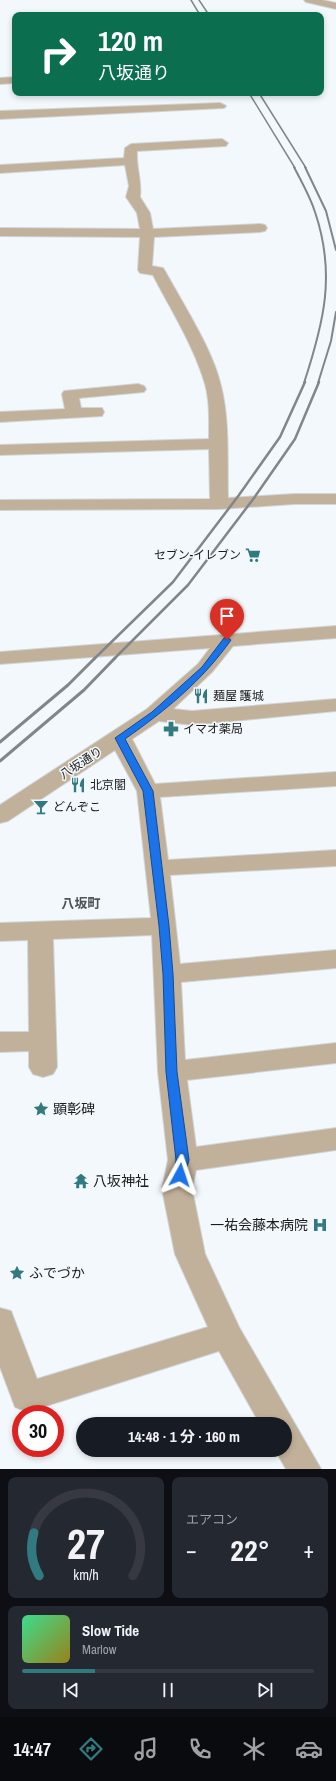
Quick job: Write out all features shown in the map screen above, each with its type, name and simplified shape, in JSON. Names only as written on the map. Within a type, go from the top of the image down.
[{"type":"street","points":[[309,0],[336,6]]},
{"type":"street","points":[[0,82],[12,80]]},
{"type":"street","points":[[0,115],[220,106]]},
{"type":"street","points":[[219,504],[217,405],[213,384],[202,357],[158,271],[144,270],[148,233],[139,203],[133,197],[135,186],[130,161],[131,148],[222,143]]},
{"type":"street","points":[[0,169],[130,161]]},
{"type":"street","points":[[0,232],[148,233],[260,228]]},
{"type":"street","points":[[74,413],[70,394],[101,386],[138,390]]},
{"type":"street","points":[[0,417],[96,412]]},
{"type":"street","points":[[0,450],[217,444]]},
{"type":"street","points":[[0,505],[219,504],[294,499],[336,499]]},
{"type":"street","points":[[0,658],[336,632]]},
{"type":"street","name":"八坂通り","points":[[0,816],[155,714],[205,668],[227,640]]},
{"type":"street","points":[[155,714],[192,718],[336,705]]},
{"type":"street","points":[[120,738],[148,791],[158,868],[168,974],[172,1072],[182,1160],[178,1189],[190,1254],[227,1335],[274,1417]]},
{"type":"street","points":[[148,791],[336,779]]},
{"type":"street","points":[[158,868],[336,858]]},
{"type":"street","points":[[0,932],[164,926]]},
{"type":"street","points":[[0,1042],[43,1054],[40,930]]},
{"type":"street","points":[[168,974],[336,959]]},
{"type":"street","points":[[172,1072],[336,1053]]},
{"type":"street","points":[[182,1160],[336,1140]]},
{"type":"street","points":[[0,1321],[27,1397],[227,1335]]},
{"type":"street","points":[[292,1448],[304,1469]]},
{"type":"railway","points":[[191,0],[198,12]]},
{"type":"railway","points":[[199,0],[207,12]]},
{"type":"railway","points":[[251,96],[295,168]]},
{"type":"railway","points":[[261,96],[306,168]]},
{"type":"railway","points":[[294,167],[308,194],[315,212],[325,256],[326,277],[322,318],[304,383]]},
{"type":"railway","points":[[305,167],[326,211],[336,250]]},
{"type":"railway","points":[[318,383],[331,341],[336,312]]},
{"type":"railway","points":[[94,659],[173,582],[239,495],[280,437],[305,382]]},
{"type":"railway","points":[[115,658],[188,585],[254,498],[295,439],[319,382]]},
{"type":"railway","points":[[0,761],[84,690],[115,658]]},
{"type":"railway","points":[[0,742],[68,685],[94,659]]},
{"type":"place","name":"セブン-イレブン","points":[[253,555]]},
{"type":"place","name":"麺屋 護城","points":[[201,696]]},
{"type":"place","name":"イマオ薬局","points":[[171,729]]},
{"type":"place","name":"北京閣","points":[[78,785]]},
{"type":"place","name":"どんぞこ","points":[[41,807]]},
{"type":"place","name":"顕彰碑","points":[[41,1109]]},
{"type":"place","name":"八坂神社","points":[[81,1181]]},
{"type":"place","name":"一祐会藤本病院","points":[[320,1225]]},
{"type":"place","name":"ふでづか","points":[[17,1273]]},
{"type":"district","name":"八坂町","points":[[81,903]]},
{"type":"route","points":[[180,1175],[182,1160],[172,1072],[168,974],[158,868],[148,791],[120,738],[155,714],[205,668],[227,640]]}]
